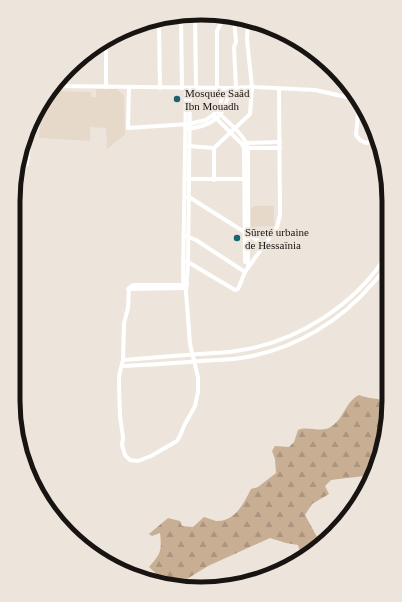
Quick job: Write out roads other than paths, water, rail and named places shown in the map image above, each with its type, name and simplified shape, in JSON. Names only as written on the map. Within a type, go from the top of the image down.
[{"type":"street","points":[[195,20],[196,88]]},
{"type":"street","points":[[181,21],[186,88],[189,180],[189,197],[183,261],[183,281],[186,286]]},
{"type":"street","points":[[217,88],[217,32],[221,21]]},
{"type":"street","points":[[234,23],[236,42],[234,47],[236,88]]},
{"type":"street","points":[[159,25],[160,88]]},
{"type":"street","points":[[214,180],[214,148],[250,114],[252,87],[248,26]]},
{"type":"street","points":[[106,47],[106,87]]},
{"type":"street","points":[[61,86],[129,88],[252,87],[315,90],[350,98]]},
{"type":"street","points":[[129,88],[128,128],[187,124],[206,120],[217,111],[222,99],[224,88]]},
{"type":"street","points":[[187,129],[207,125],[217,119],[221,115],[227,102],[230,88]]},
{"type":"street","points":[[183,261],[188,262],[234,290],[238,289],[246,270],[277,227],[280,215],[279,89]]},
{"type":"street","points":[[217,111],[234,128],[245,146],[248,179],[246,270]]},
{"type":"street","points":[[358,112],[356,135],[360,140],[366,143],[371,142]]},
{"type":"street","points":[[213,115],[245,146],[280,148]]},
{"type":"street","points":[[245,146],[280,142]]},
{"type":"street","points":[[24,164],[27,164],[29,146]]},
{"type":"street","points":[[187,146],[214,148]]},
{"type":"street","points":[[186,286],[160,287],[132,285],[128,289],[128,308],[124,323],[123,360],[119,376],[119,387],[120,416],[123,438],[122,445],[126,456],[130,460],[136,461],[157,453],[180,438],[195,406],[197,397],[198,377],[190,344],[186,286],[188,262],[184,179],[187,146]]},
{"type":"street","points":[[245,146],[243,179],[246,233]]},
{"type":"street","points":[[184,179],[248,179]]},
{"type":"street","points":[[184,197],[189,197],[265,245]]},
{"type":"street","points":[[186,236],[246,270]]},
{"type":"street","points":[[123,360],[236,351],[276,342],[295,334],[328,315],[362,286],[382,261]]},
{"type":"street","points":[[122,366],[245,358],[262,354],[302,339],[321,328],[354,304],[382,272]]},
{"type":"place","name":"Mosquée Saâd Ibn Mouadh","points":[[177,99]]},
{"type":"place","name":"Sûreté urbaine de Hessaïnia","points":[[237,238]]}]
